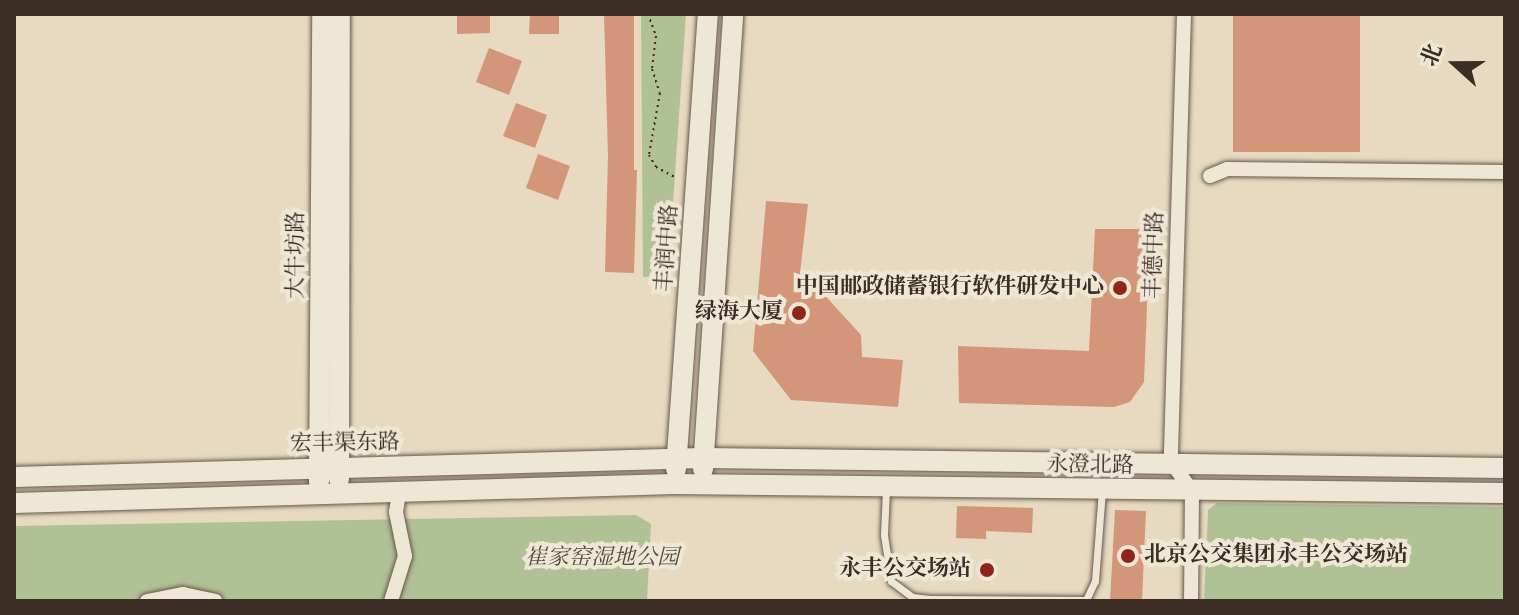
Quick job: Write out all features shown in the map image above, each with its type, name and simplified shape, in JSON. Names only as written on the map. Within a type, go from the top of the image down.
[{"type":"street","name":"大牛坊路","points":[[322,14],[330,495]]},
{"type":"street","name":"大牛坊路","points":[[329,468],[340,14]]},
{"type":"street","name":"丰润中路","points":[[674,484],[708,14]]},
{"type":"street","points":[[702,485],[733,14]]},
{"type":"street","name":"丰德中路","points":[[1171,462],[1184,14]]},
{"type":"street","points":[[1210,176],[1227,169],[1505,172]]},
{"type":"street","name":"宏丰渠东路","points":[[14,477],[678,459]]},
{"type":"street","name":"永澄北路","points":[[678,459],[1505,468]]},
{"type":"street","points":[[1171,462],[1192,491],[1191,601]]},
{"type":"street","name":"永澄北路","points":[[674,484],[1505,493]]},
{"type":"street","points":[[14,503],[674,484]]},
{"type":"street","points":[[391,601],[405,556],[396,512],[399,493]]},
{"type":"street","points":[[147,601],[183,594],[215,601]]},
{"type":"lane","points":[[886,487],[884,535],[891,581],[912,597],[930,599],[1086,600],[1092,594],[1095,581],[1102,491]]},
{"type":"path","points":[[648,14],[658,47],[652,69],[660,93],[649,155],[656,167],[675,177]]},
{"type":"green space","points":[[641,14],[686,14],[668,276],[643,277]]},
{"type":"green space","points":[[1217,503],[1505,507],[1505,601],[1204,601],[1208,510]]},
{"type":"green space","name":"崔家窑湿地公园","points":[[636,515],[651,524],[647,601],[14,601],[14,526]]},
{"type":"building","points":[[457,14],[490,14],[490,33],[457,34]]},
{"type":"building","points":[[530,14],[559,14],[559,34],[529,34]]},
{"type":"building","points":[[604,14],[634,14],[634,170],[637,170],[634,273],[605,272],[608,156]]},
{"type":"building","points":[[1233,14],[1360,14],[1360,152],[1233,152]]},
{"type":"building","points":[[489,48],[522,61],[509,95],[476,82]]},
{"type":"building","points":[[516,103],[547,115],[535,148],[503,136]]},
{"type":"building","points":[[538,154],[570,166],[558,200],[526,188]]},
{"type":"building","name":"绿海大厦","points":[[766,201],[808,204],[798,290],[820,290],[861,335],[862,357],[903,360],[898,407],[791,400],[753,351]]},
{"type":"building","name":"中国邮政储蓄银行软件研发中心","points":[[1095,229],[1150,229],[1144,382],[1130,402],[1114,407],[959,403],[958,346],[1089,351]]},
{"type":"building","points":[[957,506],[1033,508],[1032,533],[986,531],[986,539],[956,538]]},
{"type":"building","name":"北京公交集团永丰公交场站","points":[[1115,510],[1146,511],[1142,601],[1110,601]]},
{"type":"place","name":"中国邮政储蓄银行软件研发中心","points":[[1120,288]]},
{"type":"place","name":"绿海大厦","points":[[799,313]]},
{"type":"place","name":"北京公交集团永丰公交场站","points":[[1128,556]]},
{"type":"place","name":"永丰公交场站","points":[[987,570]]}]
